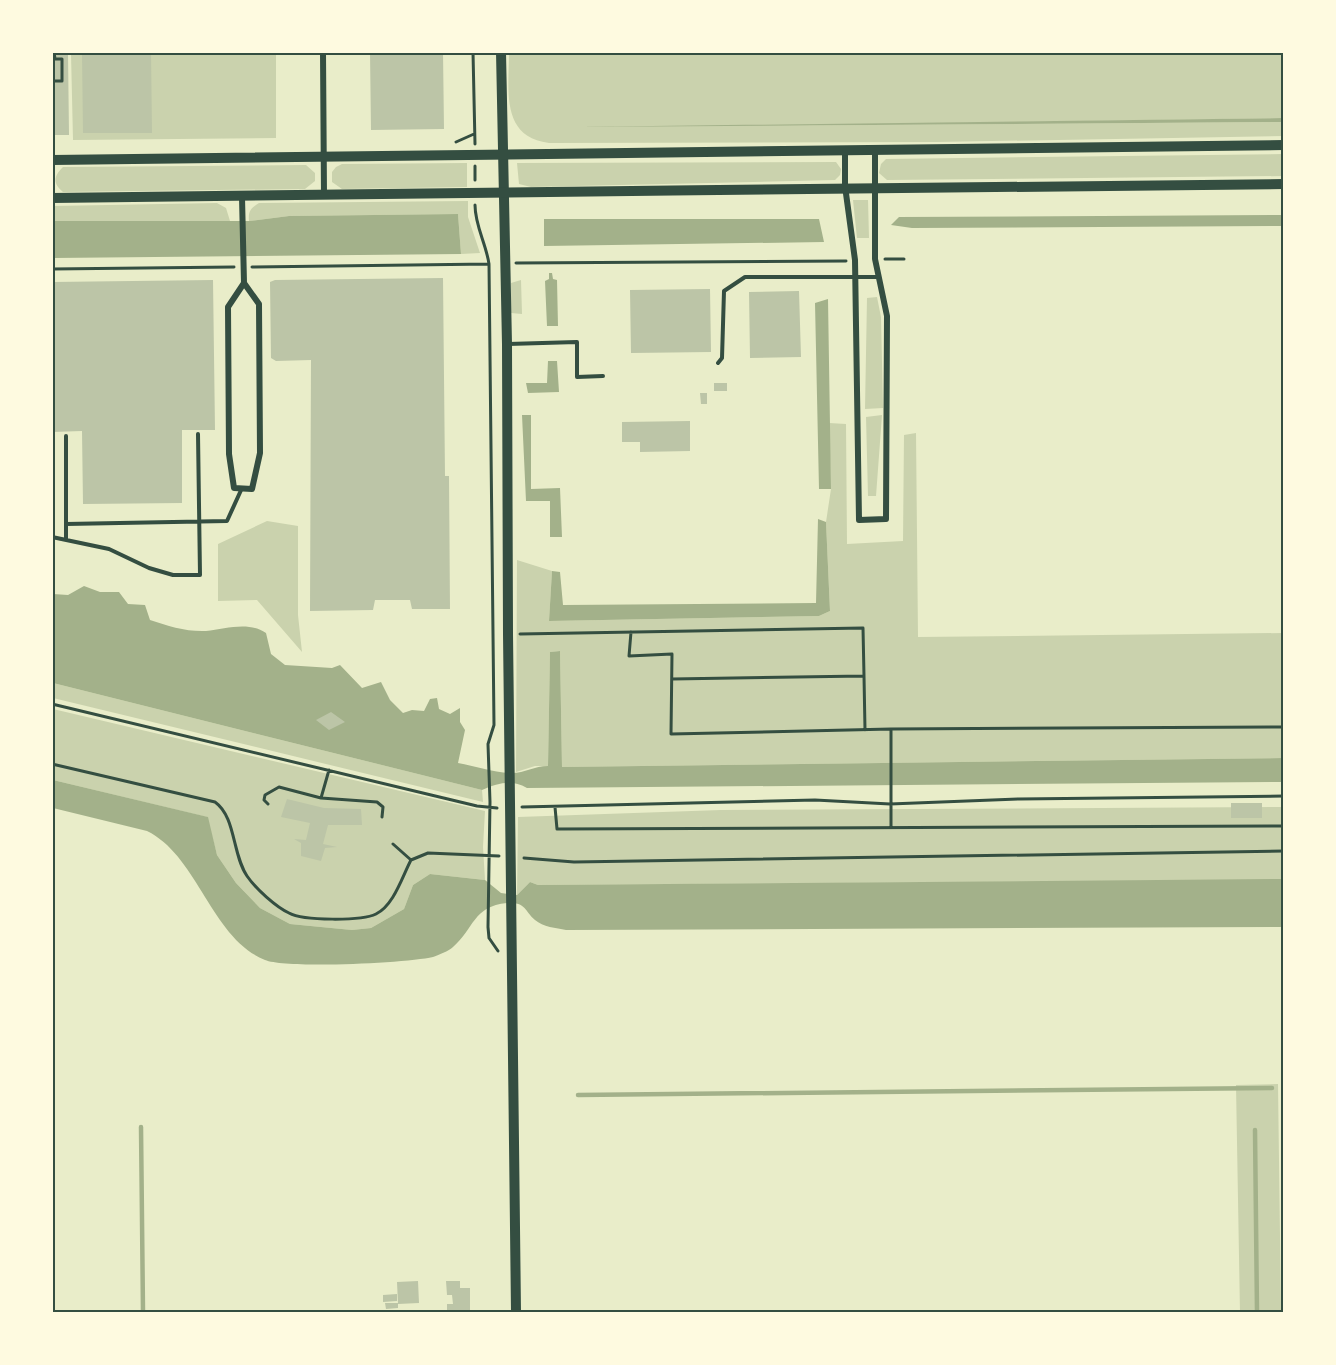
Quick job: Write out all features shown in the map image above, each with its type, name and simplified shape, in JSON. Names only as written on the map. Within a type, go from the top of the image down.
[{"type":"main road","points":[[501,52],[501,156],[507,344],[510,912],[516,1312]]},
{"type":"main road","points":[[52,160],[1284,146]]},
{"type":"main road","points":[[52,198],[475,194],[845,186],[1284,184]]},
{"type":"street","points":[[323,52],[324,196]]},
{"type":"street","points":[[845,151],[845,186],[855,260],[858,520],[886,519],[887,316],[875,259],[875,151]]},
{"type":"street","points":[[243,197],[242,267],[244,283],[259,304],[260,453],[252,489],[234,488],[229,454],[228,307],[244,283]]},
{"type":"lane","points":[[718,363],[722,358],[724,291],[745,277],[879,277]]},
{"type":"lane","points":[[507,344],[577,342],[577,377],[603,376]]},
{"type":"lane","points":[[52,537],[109,549],[149,568],[174,575],[200,575],[198,434]]},
{"type":"lane","points":[[66,436],[66,539]]},
{"type":"lane","points":[[66,524],[228,521],[242,488]]},
{"type":"path","points":[[52,81],[62,81],[62,59],[54,59],[54,52]]},
{"type":"path","points":[[473,52],[476,223],[486,247],[489,264],[494,725],[488,744],[490,802],[488,927]]},
{"type":"path","points":[[875,259],[904,259]]},
{"type":"path","points":[[52,270],[855,260]]},
{"type":"path","points":[[508,634],[863,631],[864,730]]},
{"type":"path","points":[[631,632],[629,656],[672,654],[671,734],[891,729],[1284,728]]},
{"type":"path","points":[[672,679],[864,676]]},
{"type":"path","points":[[52,704],[490,809]]},
{"type":"path","points":[[891,729],[891,827]]},
{"type":"path","points":[[52,764],[215,802],[228,816],[232,840],[247,876],[290,914],[337,920],[376,914],[392,898],[411,860],[428,853],[510,856],[574,862],[1284,851]]},
{"type":"path","points":[[321,798],[329,770]]},
{"type":"path","points":[[268,804],[265,795],[279,787],[321,798],[377,802],[383,807],[385,813],[382,817]]},
{"type":"path","points":[[1284,796],[1019,799],[890,804],[815,800],[555,807],[557,829],[1284,826]]},
{"type":"path","points":[[393,844],[411,860]]},
{"type":"shaded area","points":[[71,53],[276,53],[276,138],[73,140]]},
{"type":"shaded area","points":[[509,53],[1283,53],[1283,118],[737,126],[1283,122],[1283,136],[937,142],[549,143],[533,139],[522,131],[515,121],[509,96]]},
{"type":"shaded area","points":[[1283,118],[1283,122],[577,127]]},
{"type":"shaded area","points":[[1283,154],[1283,176],[887,180],[879,173],[881,164],[886,159]]},
{"type":"shaded area","points":[[836,162],[841,169],[840,175],[835,180],[531,187],[519,184],[517,163]]},
{"type":"shaded area","points":[[467,163],[467,187],[342,189],[332,182],[332,172],[342,164]]},
{"type":"shaded area","points":[[306,165],[315,173],[315,181],[305,189],[63,192],[56,183],[58,173],[63,167]]},
{"type":"shaded area","points":[[853,200],[868,200],[869,238],[857,238]]},
{"type":"shaded area","points":[[468,201],[468,217],[480,253],[461,254],[458,214],[289,216],[249,221],[251,210],[259,203]]},
{"type":"shaded area","points":[[217,203],[226,208],[230,221],[53,221],[53,206]]},
{"type":"shaded area","points":[[458,214],[461,254],[53,258],[52,221],[249,221],[289,216]]},
{"type":"shaded area","points":[[1284,215],[1283,226],[912,228],[891,225],[899,217]]},
{"type":"shaded area","points":[[544,219],[819,219],[824,242],[544,246]]},
{"type":"shaded area","points":[[549,273],[552,273],[553,279],[557,280],[558,326],[547,326],[545,281],[549,279]]},
{"type":"shaded area","points":[[521,280],[522,314],[511,313],[511,283]]},
{"type":"shaded area","points":[[877,297],[881,317],[883,408],[865,409],[867,298]]},
{"type":"shaded area","points":[[828,299],[831,489],[819,489],[815,303]]},
{"type":"shaded area","points":[[548,361],[557,361],[559,392],[528,393],[526,383],[547,383]]},
{"type":"shaded area","points":[[522,415],[531,415],[531,489],[560,488],[562,537],[550,537],[550,501],[526,501]]},
{"type":"shaded area","points":[[882,415],[876,496],[868,496],[866,417]]},
{"type":"shaded area","points":[[829,423],[846,424],[847,544],[903,541],[904,435],[916,433],[918,637],[1283,633],[1283,758],[562,767],[560,651],[550,652],[548,766],[535,766],[516,772],[517,560],[552,571],[549,621],[819,616],[830,611],[826,522],[831,489]]},
{"type":"shaded area","points":[[818,519],[826,522],[830,611],[819,616],[549,621],[552,571],[560,572],[563,605],[816,603]]},
{"type":"shaded area","points":[[267,521],[298,526],[298,615],[302,652],[257,600],[218,601],[218,544]]},
{"type":"shaded area","points":[[84,586],[100,592],[119,592],[128,604],[145,605],[150,620],[178,628],[192,631],[237,627],[259,629],[266,633],[271,654],[285,665],[332,668],[340,665],[362,688],[381,682],[390,700],[403,713],[412,710],[424,711],[430,699],[437,698],[439,709],[450,714],[460,708],[460,722],[465,730],[458,763],[497,771],[515,773],[548,766],[550,652],[560,651],[562,767],[1283,758],[1283,782],[527,788],[510,783],[482,790],[53,683],[53,594],[68,595]]},
{"type":"shaded area","points":[[53,683],[482,790],[483,802],[53,698]]},
{"type":"shaded area","points":[[53,709],[485,811],[483,847],[485,880],[430,874],[413,885],[404,909],[371,928],[352,930],[290,924],[260,908],[236,883],[217,855],[207,817],[53,780]]},
{"type":"shaded area","points":[[53,780],[208,817],[217,855],[236,883],[260,908],[290,924],[352,930],[371,928],[404,909],[413,885],[430,874],[485,880],[501,893],[517,895],[530,882],[538,885],[1283,879],[1283,927],[566,930],[542,924],[521,905],[507,903],[496,905],[481,913],[453,947],[433,957],[348,964],[277,963],[265,960],[247,949],[231,934],[179,859],[164,843],[147,831],[53,808]]},
{"type":"shaded area","points":[[1283,807],[1283,880],[538,885],[530,882],[517,895],[518,817],[721,810]]},
{"type":"shaded area","points":[[1278,1084],[1281,1312],[1240,1312],[1236,1085]]},
{"type":"building","points":[[82,52],[151,52],[152,133],[83,133]]},
{"type":"building","points":[[370,52],[443,52],[444,129],[371,130]]},
{"type":"building","points":[[52,54],[68,54],[69,135],[52,135]]},
{"type":"building","points":[[443,278],[445,476],[449,476],[450,609],[412,609],[410,600],[375,600],[373,610],[310,611],[311,360],[276,361],[271,358],[270,282],[275,280]]},
{"type":"building","points":[[213,280],[215,430],[182,430],[182,503],[83,504],[82,431],[52,432],[52,282]]},
{"type":"building","points":[[710,289],[711,352],[631,353],[630,290]]},
{"type":"building","points":[[799,291],[801,357],[750,358],[749,292]]},
{"type":"building","points":[[714,383],[727,383],[727,391],[714,391]]},
{"type":"building","points":[[700,393],[707,393],[707,404],[701,404]]},
{"type":"building","points":[[690,421],[690,451],[640,452],[640,442],[622,442],[622,422]]},
{"type":"building","points":[[331,712],[345,722],[329,730],[316,720]]},
{"type":"building","points":[[287,799],[324,808],[361,809],[362,825],[328,825],[323,844],[337,847],[325,848],[321,861],[301,856],[301,843],[294,839],[306,840],[310,823],[281,817]]},
{"type":"building","points":[[1231,803],[1262,803],[1262,818],[1231,818]]},
{"type":"building","points":[[418,1281],[419,1303],[398,1304],[397,1282]]},
{"type":"building","points":[[446,1281],[460,1281],[460,1288],[470,1288],[470,1311],[447,1311],[447,1304],[453,1304],[452,1295],[447,1295]]},
{"type":"building","points":[[397,1294],[397,1301],[383,1302],[383,1295]]},
{"type":"building","points":[[385,1303],[398,1303],[398,1308],[386,1309]]},
{"type":"waterway","points":[[578,1095],[1272,1088]]},
{"type":"waterway","points":[[141,1127],[143,1312]]},
{"type":"waterway","points":[[1255,1130],[1257,1312]]}]
